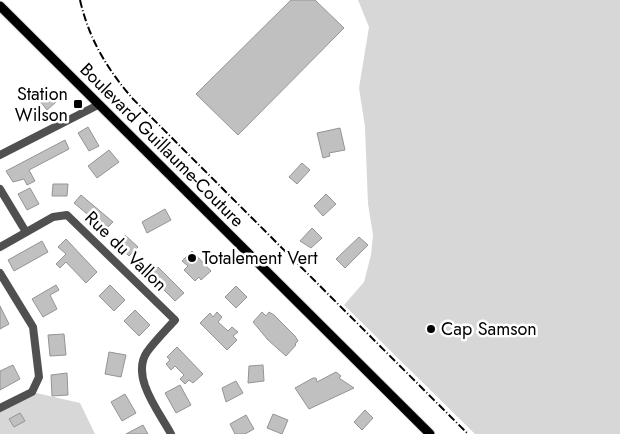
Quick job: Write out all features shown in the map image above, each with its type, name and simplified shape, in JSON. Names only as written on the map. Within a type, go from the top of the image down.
[{"type":"main road","name":"Boulevard Guillaume-Couture","points":[[0,6],[430,434]]},
{"type":"street","points":[[0,155],[98,105]]},
{"type":"street","points":[[0,188],[26,232]]},
{"type":"street","name":"Rue du Vallon","points":[[0,247],[53,217],[68,215],[175,320],[146,354],[143,370],[147,391],[172,434]]},
{"type":"street","points":[[0,273],[33,327],[39,377],[32,392],[0,408]]},
{"type":"shaded area","points":[[358,0],[620,0],[620,434],[475,434],[344,305],[364,282],[371,255],[373,235],[368,204],[365,127],[359,88],[369,27]]},
{"type":"shaded area","points":[[32,392],[80,403],[95,434],[0,434],[0,408]]},
{"type":"building","points":[[291,0],[315,0],[344,28],[238,135],[196,94]]},
{"type":"building","points":[[44,87],[56,102],[47,110],[34,94]]},
{"type":"building","points":[[88,127],[99,146],[89,151],[78,133]]},
{"type":"building","points":[[340,128],[345,150],[329,153],[330,156],[323,158],[317,133]]},
{"type":"building","points":[[65,140],[69,149],[29,170],[35,181],[27,185],[24,179],[13,182],[6,171]]},
{"type":"building","points":[[109,150],[119,162],[97,178],[88,166]]},
{"type":"building","points":[[302,163],[310,170],[297,184],[289,177]]},
{"type":"building","points":[[53,184],[68,184],[67,196],[52,196]]},
{"type":"building","points":[[30,188],[39,204],[27,210],[18,194]]},
{"type":"building","points":[[326,194],[336,204],[323,216],[314,206]]},
{"type":"building","points":[[81,195],[113,222],[104,231],[74,203]]},
{"type":"building","points":[[165,209],[171,220],[147,233],[142,222]]},
{"type":"building","points":[[312,228],[322,238],[311,248],[300,241]]},
{"type":"building","points":[[125,235],[138,247],[129,256],[117,244]]},
{"type":"building","points":[[359,237],[368,245],[345,268],[336,259]]},
{"type":"building","points":[[66,239],[97,272],[86,283],[66,262],[60,268],[56,264],[66,254],[58,247]]},
{"type":"building","points":[[42,241],[48,252],[14,271],[8,260]]},
{"type":"building","points":[[192,251],[211,271],[201,280],[199,277],[195,281],[184,270],[188,266],[182,261]]},
{"type":"building","points":[[158,267],[184,293],[175,301],[150,276]]},
{"type":"building","points":[[56,285],[59,290],[50,295],[57,309],[43,317],[32,299]]},
{"type":"building","points":[[110,285],[125,300],[114,311],[99,296]]},
{"type":"building","points":[[236,286],[247,297],[236,308],[225,297]]},
{"type":"building","points":[[0,306],[9,324],[0,329]]},
{"type":"building","points":[[135,310],[150,325],[139,336],[124,321]]},
{"type":"building","points":[[217,312],[222,317],[218,322],[228,331],[232,327],[238,332],[233,336],[237,340],[227,350],[200,323],[210,313],[213,317]]},
{"type":"building","points":[[262,312],[266,316],[269,312],[274,315],[298,341],[286,356],[268,340],[253,322]]},
{"type":"building","points":[[64,334],[66,355],[50,356],[48,335]]},
{"type":"building","points":[[177,347],[203,374],[193,383],[189,380],[185,384],[180,379],[184,375],[175,366],[171,370],[166,364],[170,360],[167,357]]},
{"type":"building","points":[[109,352],[126,355],[121,377],[105,374]]},
{"type":"building","points":[[13,365],[20,379],[0,390],[0,371]]},
{"type":"building","points":[[263,365],[264,381],[248,383],[249,366]]},
{"type":"building","points":[[336,372],[341,376],[339,378],[354,388],[309,409],[295,388],[313,378],[316,378],[317,382]]},
{"type":"building","points":[[67,373],[68,395],[52,396],[51,375]]},
{"type":"building","points":[[236,381],[243,393],[226,402],[222,388]]},
{"type":"building","points":[[180,385],[191,405],[176,413],[165,393]]},
{"type":"building","points":[[125,394],[136,413],[122,421],[111,402]]},
{"type":"building","points":[[365,410],[373,418],[362,430],[354,422]]},
{"type":"building","points":[[20,413],[25,421],[14,427],[9,419]]},
{"type":"building","points":[[273,414],[288,420],[282,434],[267,428]]},
{"type":"building","points":[[246,415],[254,429],[245,434],[235,434],[230,424]]},
{"type":"building","points":[[143,425],[148,434],[126,434]]},
{"type":"railway","points":[[80,0],[88,28],[100,53],[133,99],[468,434]]},
{"type":"place","name":"Station Wilson","points":[[78,104]]},
{"type":"place","name":"Totalement Vert","points":[[192,258]]},
{"type":"place","name":"Cap Samson","points":[[431,329]]}]
